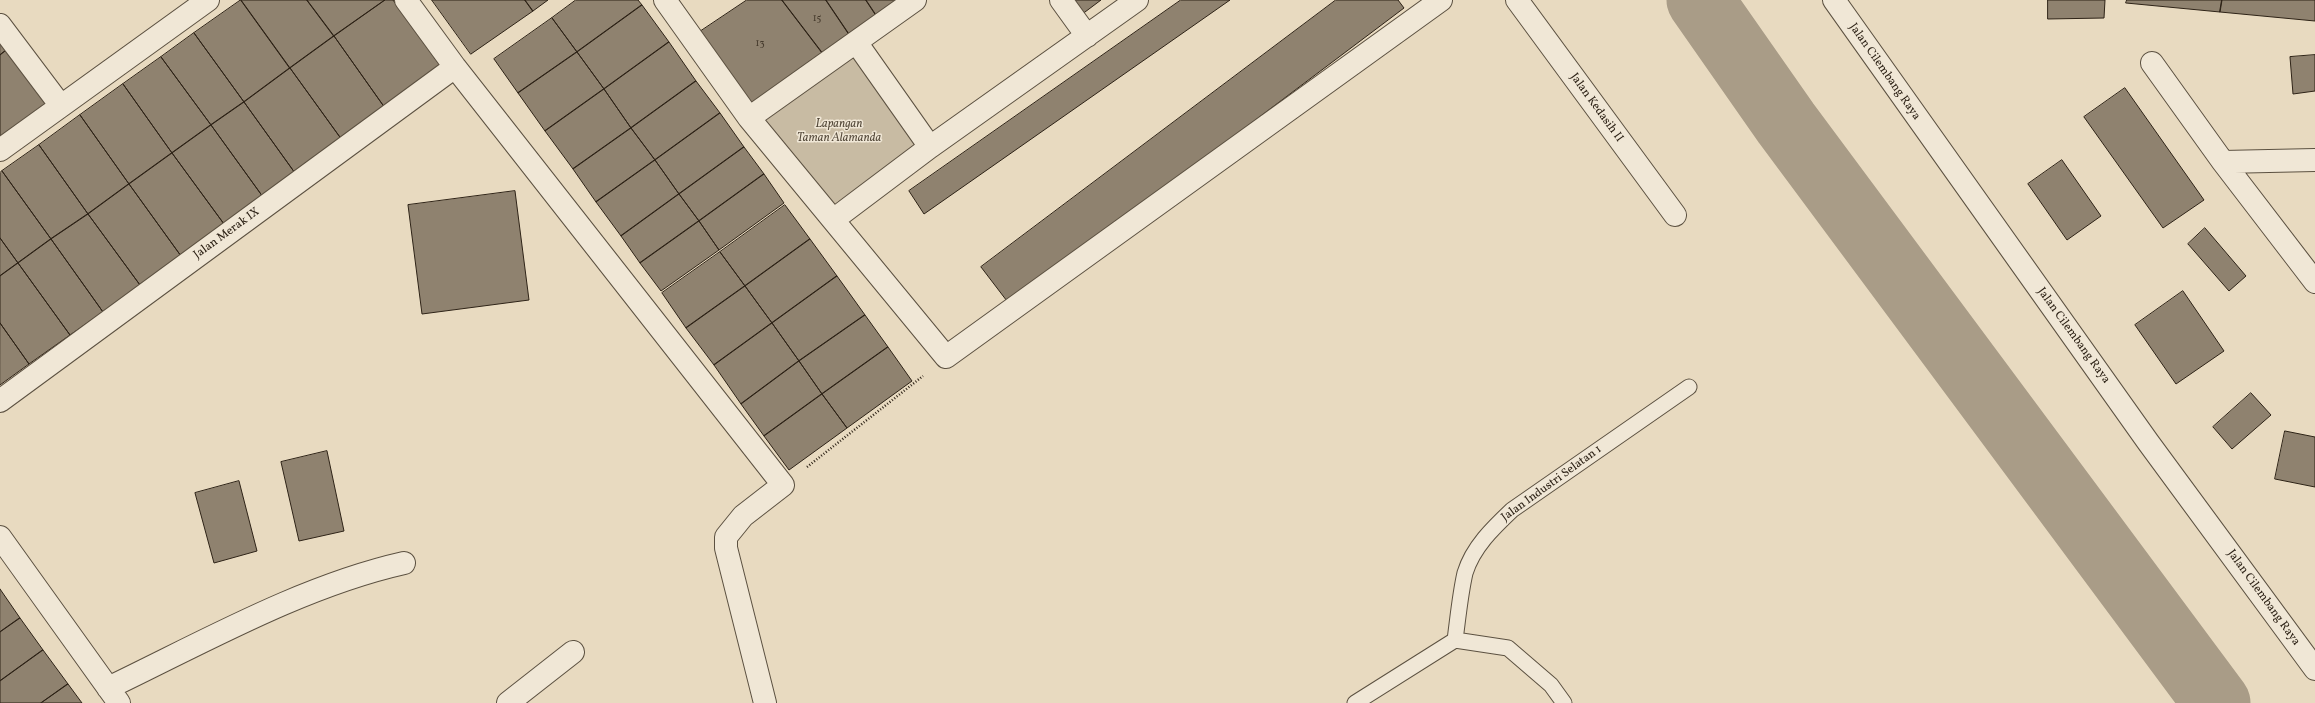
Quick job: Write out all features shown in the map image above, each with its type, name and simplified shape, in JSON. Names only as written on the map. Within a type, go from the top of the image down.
[{"type":"street","points":[[0,150],[208,0]]},
{"type":"street","points":[[406,0],[454,67],[783,485],[743,516],[726,536],[726,548],[766,703]]},
{"type":"street","points":[[665,0],[749,118],[946,357],[1441,0]]},
{"type":"street","points":[[749,118],[915,0]]},
{"type":"street","points":[[1061,0],[1087,36]]},
{"type":"street","points":[[833,220],[930,147],[1137,0]]},
{"type":"street","name":"Jalan Kedasih II","points":[[1517,0],[1675,215]]},
{"type":"street","name":"Jalan Cilembang Raya","points":[[1834,0],[2139,429],[2315,669]]},
{"type":"street","points":[[0,25],[61,106]]},
{"type":"street","points":[[856,42],[930,147]]},
{"type":"street","points":[[2152,63],[2223,162],[2315,282]]},
{"type":"street","name":"Jalan Merak IX","points":[[0,401],[454,67]]},
{"type":"street","points":[[2223,162],[2315,160]]},
{"type":"street","points":[[0,537],[114,696],[262,615],[341,580],[367,571],[404,563]]},
{"type":"street","points":[[508,703],[573,652]]},
{"type":"lane","name":"Jalan Industri Selatan 1","points":[[1454,640],[1466,573],[1476,551],[1490,532],[1512,510],[1689,387]]},
{"type":"lane","points":[[1358,702],[1454,640],[1508,648],[1551,685],[1564,703]]},
{"type":"path","points":[[783,485],[946,357]]},
{"type":"green space","name":"Lapangan Taman Alamanda","points":[[854,53],[920,145],[825,210],[757,119]]},
{"type":"building","points":[[241,0],[290,68],[244,102],[194,33]]},
{"type":"building","points":[[241,0],[307,0],[334,36],[290,68]]},
{"type":"building","points":[[307,0],[385,0],[334,36]]},
{"type":"building","points":[[385,0],[393,0],[442,68],[385,108],[334,36]]},
{"type":"building","points":[[432,0],[525,0],[533,11],[471,54]]},
{"type":"building","points":[[525,0],[548,0],[533,11]]},
{"type":"building","points":[[576,0],[638,0],[642,5],[577,52],[552,18]]},
{"type":"building","points":[[747,0],[782,0],[824,55],[748,109],[698,33]]},
{"type":"building","points":[[782,0],[826,0],[851,37],[824,55]]},
{"type":"building","points":[[826,0],[866,0],[878,18],[851,37]]},
{"type":"building","points":[[866,0],[902,0],[878,18]]},
{"type":"building","points":[[1071,0],[1101,0],[1081,15]]},
{"type":"building","points":[[1181,0],[1230,0],[924,214],[909,191]]},
{"type":"building","points":[[1336,0],[1398,0],[1404,8],[1010,305],[981,267]]},
{"type":"building","points":[[2048,0],[2105,0],[2104,18],[2048,19]]},
{"type":"building","points":[[2127,0],[2222,0],[2220,12],[2126,3]]},
{"type":"building","points":[[2222,0],[2315,0],[2315,21],[2220,12]]},
{"type":"building","points":[[642,5],[669,42],[604,89],[577,52]]},
{"type":"building","points":[[552,18],[577,52],[518,93],[494,59]]},
{"type":"building","points":[[194,33],[244,102],[211,125],[161,57]]},
{"type":"building","points":[[334,36],[385,108],[342,140],[290,68]]},
{"type":"building","points":[[0,37],[9,48],[0,55]]},
{"type":"building","points":[[669,42],[696,81],[631,128],[604,89]]},
{"type":"building","points":[[9,48],[48,104],[0,139],[0,55]]},
{"type":"building","points":[[577,52],[604,89],[545,131],[518,93]]},
{"type":"building","points":[[2315,55],[2315,91],[2293,94],[2290,57]]},
{"type":"building","points":[[161,57],[211,125],[172,153],[123,84]]},
{"type":"building","points":[[290,68],[342,140],[295,173],[244,102]]},
{"type":"building","points":[[696,81],[720,113],[655,160],[631,128]]},
{"type":"building","points":[[123,84],[172,153],[129,184],[80,115]]},
{"type":"building","points":[[2125,88],[2204,200],[2163,228],[2084,117]]},
{"type":"building","points":[[604,89],[631,128],[573,169],[545,131]]},
{"type":"building","points":[[244,102],[295,173],[263,197],[211,125]]},
{"type":"building","points":[[720,113],[744,147],[679,194],[655,160]]},
{"type":"building","points":[[80,115],[129,184],[88,214],[39,145]]},
{"type":"building","points":[[211,125],[263,197],[224,224],[172,153]]},
{"type":"building","points":[[631,128],[655,160],[596,202],[573,169]]},
{"type":"building","points":[[39,145],[88,214],[51,239],[2,171]]},
{"type":"building","points":[[744,147],[764,174],[699,221],[679,194]]},
{"type":"building","points":[[172,153],[224,224],[181,256],[129,184]]},
{"type":"building","points":[[655,160],[679,194],[621,236],[596,202]]},
{"type":"building","points":[[2062,160],[2101,216],[2067,240],[2028,184]]},
{"type":"building","points":[[2,171],[51,239],[18,263],[0,238],[0,173]]},
{"type":"building","points":[[764,174],[784,203],[719,250],[699,221]]},
{"type":"building","points":[[129,184],[181,256],[140,285],[88,214]]},
{"type":"building","points":[[515,191],[529,300],[422,314],[408,205]]},
{"type":"building","points":[[679,194],[699,221],[640,263],[621,236]]},
{"type":"building","points":[[785,205],[810,239],[745,286],[720,252]]},
{"type":"building","points":[[88,214],[140,285],[103,312],[51,239]]},
{"type":"building","points":[[699,221],[719,250],[661,291],[640,263]]},
{"type":"building","points":[[2205,228],[2246,276],[2229,291],[2188,244]]},
{"type":"building","points":[[0,238],[18,263],[0,276]]},
{"type":"building","points":[[51,239],[103,312],[70,335],[18,263]]},
{"type":"building","points":[[810,239],[837,276],[772,323],[745,286]]},
{"type":"building","points":[[720,252],[745,286],[686,328],[662,293]]},
{"type":"building","points":[[18,263],[70,335],[29,364],[0,323],[0,276]]},
{"type":"building","points":[[837,276],[865,315],[799,361],[772,323]]},
{"type":"building","points":[[745,286],[772,323],[714,365],[686,328]]},
{"type":"building","points":[[2183,291],[2224,351],[2176,384],[2135,325]]},
{"type":"building","points":[[865,315],[888,347],[822,394],[799,361]]},
{"type":"building","points":[[0,323],[29,364],[0,385]]},
{"type":"building","points":[[772,323],[799,361],[741,404],[714,365]]},
{"type":"building","points":[[888,347],[912,381],[847,428],[822,394]]},
{"type":"building","points":[[799,361],[822,394],[764,436],[741,404]]},
{"type":"building","points":[[2251,393],[2271,415],[2232,449],[2213,427]]},
{"type":"building","points":[[822,394],[847,428],[789,470],[764,436]]},
{"type":"building","points":[[2285,431],[2315,437],[2315,487],[2275,479]]},
{"type":"building","points":[[327,451],[344,531],[299,541],[281,462]]},
{"type":"building","points":[[239,481],[257,551],[214,563],[195,493]]},
{"type":"building","points":[[0,589],[20,618],[0,632]]},
{"type":"building","points":[[20,618],[43,650],[0,681],[0,632]]},
{"type":"building","points":[[43,650],[68,684],[41,703],[0,703],[0,681]]},
{"type":"building","points":[[68,684],[82,703],[41,703]]},
{"type":"waterway","points":[[1700,0],[1786,123],[2217,703]]}]
